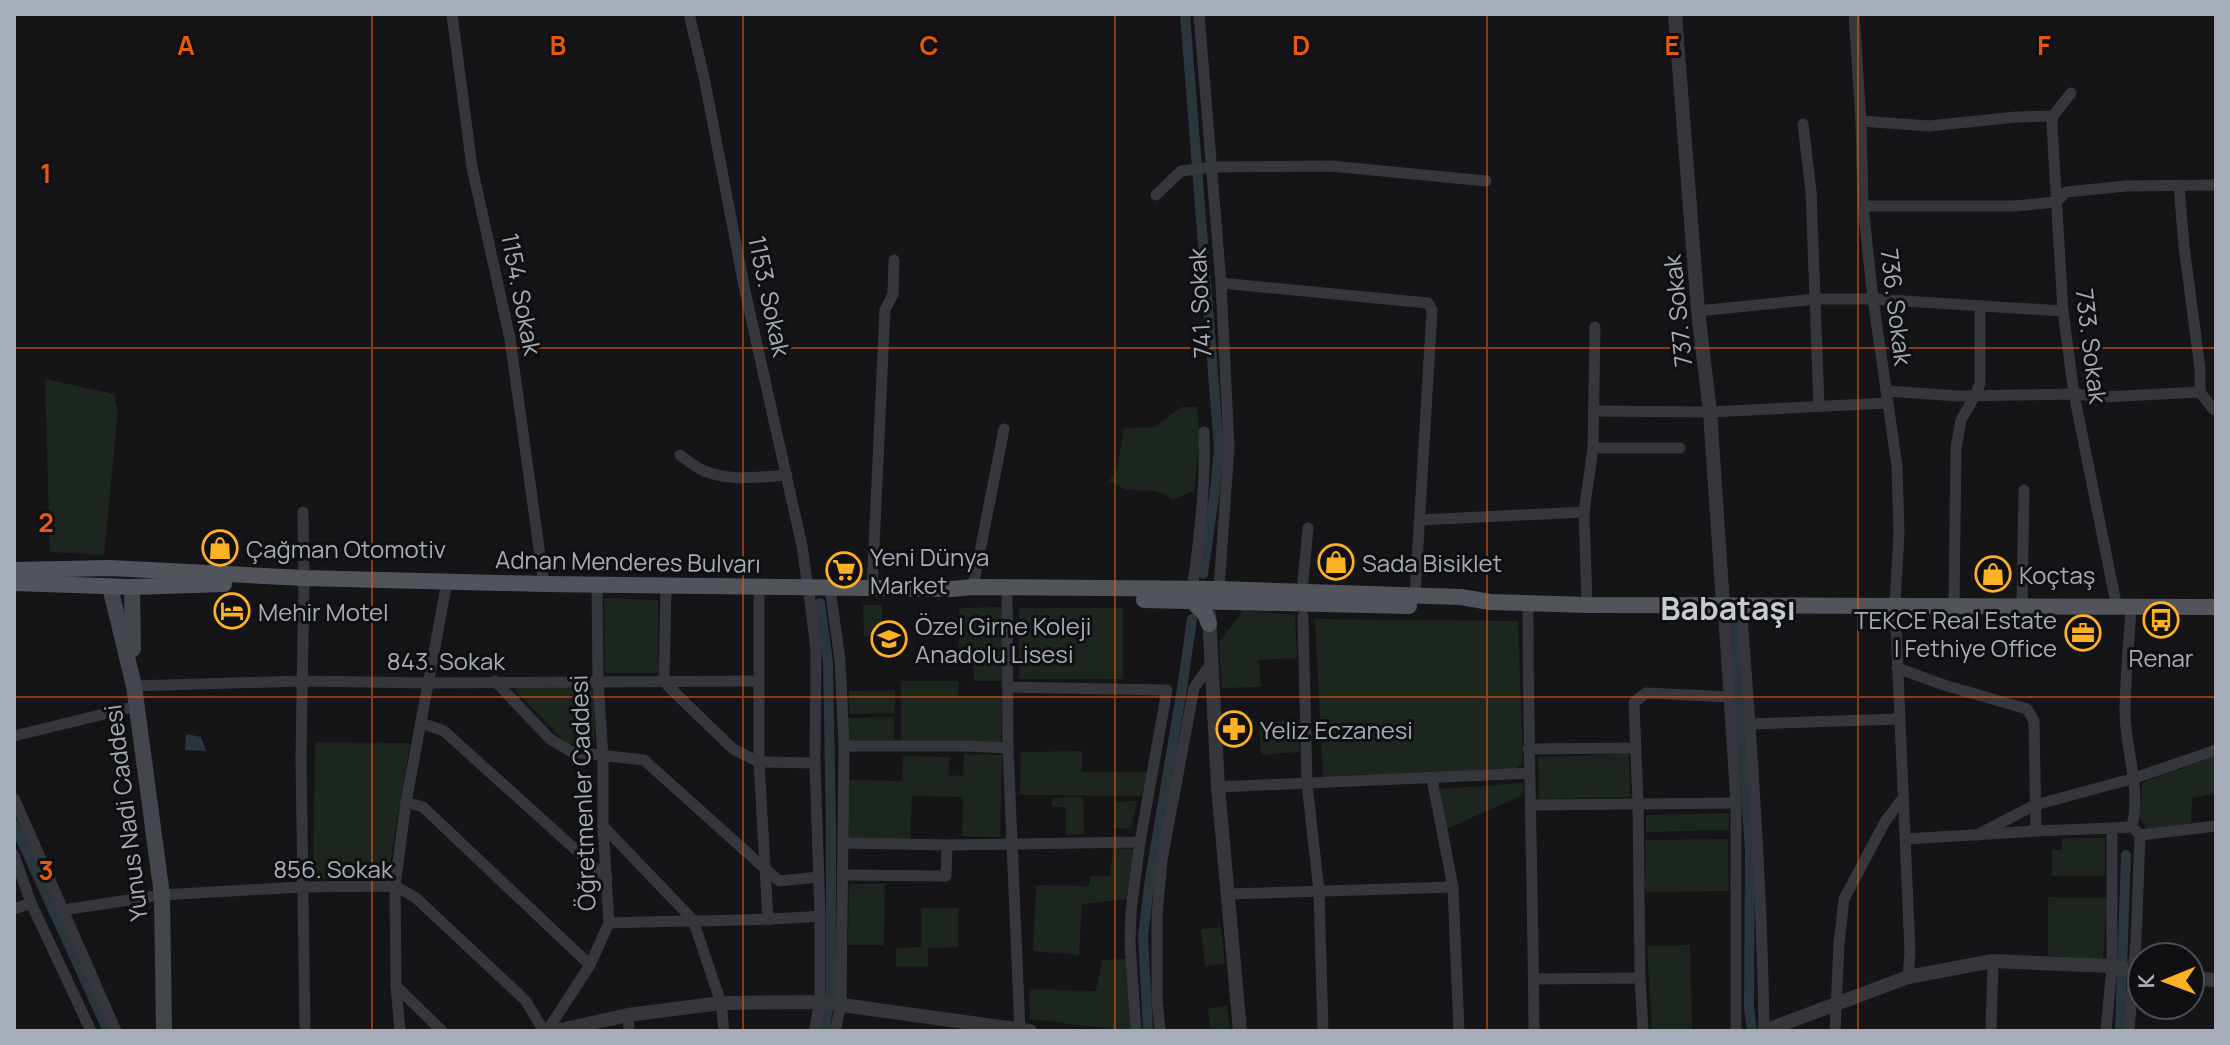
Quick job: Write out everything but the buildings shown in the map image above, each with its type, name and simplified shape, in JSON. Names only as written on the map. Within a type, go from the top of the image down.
[{"type":"main road","name":"Adnan Menderes Bulvarı","points":[[14,570],[110,568],[447,582],[951,589],[1462,607],[1490,602]]},
{"type":"main road","points":[[110,568],[110,587]]},
{"type":"main road","points":[[132,569],[132,587]]},
{"type":"main road","name":"Adnan Menderes Bulvarı","points":[[14,583],[132,587],[304,578]]},
{"type":"main road","points":[[78,586],[124,616],[148,596],[168,586]]},
{"type":"main road","name":"Yunus Nadi Caddesi","points":[[110,587],[124,616],[162,895],[164,1031]]},
{"type":"main road","name":"Yunus Nadi Caddesi","points":[[124,616],[132,587]]},
{"type":"main road","name":"Adnan Menderes Bulvarı","points":[[951,589],[973,587],[1007,592]]},
{"type":"main road","name":"Adnan Menderes Bulvarı","points":[[1207,596],[1302,592],[1587,605],[2216,607]]},
{"type":"main road","points":[[1207,596],[1205,614],[1209,624]]},
{"type":"street","name":"1154. Sokak","points":[[452,14],[472,167],[510,339],[544,584]]},
{"type":"street","name":"1153. Sokak","points":[[689,14],[745,291],[802,546],[816,650],[820,1002],[814,1031]]},
{"type":"street","name":"741. Sokak","points":[[1199,14],[1213,167],[1229,447],[1222,537],[1207,596]]},
{"type":"street","name":"737. Sokak","points":[[1675,14],[1698,311],[1710,412],[1723,604]]},
{"type":"street","name":"736. Sokak","points":[[1854,14],[1863,206],[1897,466],[1899,533],[1895,604],[1910,952],[1908,977]]},
{"type":"street","points":[[1861,121],[1929,126],[2053,116],[2071,93]]},
{"type":"street","name":"733. Sokak","points":[[2053,116],[2063,311],[2074,394],[2124,608],[2125,716],[2135,778],[2138,941]]},
{"type":"street","points":[[1803,124],[1811,191],[1819,407]]},
{"type":"street","points":[[1156,195],[1181,171],[1213,167],[1331,166],[1486,181]]},
{"type":"street","points":[[2179,185],[2200,392],[2216,410]]},
{"type":"street","points":[[1863,206],[2015,206],[2056,202],[2066,192],[2126,186],[2216,185]]},
{"type":"street","points":[[872,589],[885,310],[893,294],[894,260]]},
{"type":"street","points":[[1221,283],[1428,303],[1432,310],[1415,596]]},
{"type":"street","points":[[1698,311],[1816,299],[1873,299],[2063,311]]},
{"type":"street","points":[[1954,604],[1956,448],[1961,420],[1980,383],[1980,306]]},
{"type":"street","points":[[1587,605],[1584,512],[1593,448],[1595,327]]},
{"type":"street","points":[[1594,411],[1710,412],[1819,407],[1887,397],[1976,394],[2103,397],[2200,392]]},
{"type":"street","points":[[973,587],[1004,429]]},
{"type":"street","points":[[1204,432],[1205,470],[1200,533],[1240,1031]]},
{"type":"street","points":[[1593,448],[1680,448]]},
{"type":"street","points":[[680,455],[703,471],[725,477],[787,475]]},
{"type":"street","points":[[2022,606],[2024,490]]},
{"type":"street","points":[[303,512],[301,887],[305,1031]]},
{"type":"street","points":[[1420,520],[1584,512]]},
{"type":"street","points":[[1302,592],[1308,528]]},
{"type":"street","points":[[400,1031],[396,986],[395,886],[406,802],[447,582]]},
{"type":"street","name":"Öğretmenler Caddesi","points":[[545,1031],[590,965],[609,923],[603,825],[597,585]]},
{"type":"street","points":[[666,586],[664,680],[668,686],[733,749],[759,762],[815,763]]},
{"type":"street","points":[[759,587],[759,762],[768,920]]},
{"type":"street","points":[[830,588],[840,660],[844,746],[841,1005],[835,1031]]},
{"type":"street","points":[[556,1031],[628,1015],[721,1003],[820,1002],[1024,1031],[1008,748],[1007,592]]},
{"type":"street","points":[[1528,604],[1534,1031]]},
{"type":"street","points":[[1723,604],[1736,803],[1736,1031]]},
{"type":"street","points":[[1741,604],[1762,927],[1764,1031],[1908,977],[1993,961],[2112,966],[2126,970]]},
{"type":"street","points":[[1303,616],[1307,784],[1319,891],[1323,1031]]},
{"type":"street","points":[[1160,1031],[1157,915],[1162,860],[1194,688],[1212,662],[1209,624]]},
{"type":"street","points":[[1897,668],[2027,709],[2034,721],[2036,831]]},
{"type":"street","name":"843. Sokak","points":[[134,686],[302,681],[758,681]]},
{"type":"street","points":[[495,681],[550,739],[572,752],[644,760],[779,881],[819,877]]},
{"type":"street","points":[[1008,687],[1167,690],[1131,911],[1136,1031]]},
{"type":"street","points":[[1643,1031],[1634,702],[1646,693],[1730,697]]},
{"type":"street","points":[[14,736],[137,706]]},
{"type":"street","points":[[1751,724],[1898,719]]},
{"type":"street","points":[[421,723],[444,731],[607,878]]},
{"type":"street","points":[[844,746],[1008,748]]},
{"type":"street","points":[[1528,749],[1635,748]]},
{"type":"street","points":[[1977,835],[2035,805],[2135,778],[2216,750]]},
{"type":"street","points":[[1218,787],[1529,773]]},
{"type":"street","points":[[1432,779],[1453,887],[1459,1031]]},
{"type":"street","points":[[14,798],[116,1031]]},
{"type":"street","points":[[1835,1031],[1844,899],[1886,820],[1903,798]]},
{"type":"street","points":[[406,802],[423,807],[590,965]]},
{"type":"street","points":[[1531,805],[1736,803]]},
{"type":"street","points":[[603,825],[693,920],[721,1003],[724,1031]]},
{"type":"street","points":[[1906,839],[2036,831],[2112,828],[2136,831],[2216,826]]},
{"type":"street","points":[[2106,1031],[2112,966],[2112,828]]},
{"type":"street","points":[[843,843],[1140,842]]},
{"type":"street","points":[[842,875],[946,876],[947,845]]},
{"type":"street","points":[[14,855],[31,903],[91,1031]]},
{"type":"street","name":"856. Sokak","points":[[63,910],[162,895],[301,887],[395,886],[416,898],[525,1000],[545,1031]]},
{"type":"street","points":[[1228,894],[1453,887]]},
{"type":"street","points":[[14,909],[31,903]]},
{"type":"street","points":[[609,923],[820,916]]},
{"type":"street","points":[[1991,1031],[1993,961]]},
{"type":"street","points":[[1534,979],[1640,978]]},
{"type":"street","points":[[396,986],[442,1031]]},
{"type":"street","points":[[628,1015],[629,1031]]},
{"type":"shaded area","points":[[45,379],[114,394],[118,411],[104,555],[50,552]]},
{"type":"shaded area","points":[[1182,407],[1197,407],[1200,440],[1194,491],[1173,499],[1156,491],[1127,490],[1109,481],[1117,470],[1124,428],[1154,427]]},
{"type":"shaded area","points":[[604,598],[658,600],[658,673],[605,673]]},
{"type":"shaded area","points":[[863,605],[882,605],[882,635],[864,636]]},
{"type":"shaded area","points":[[1004,607],[1005,681],[974,681],[974,658],[959,658],[959,608]]},
{"type":"shaded area","points":[[1019,608],[1123,608],[1123,679],[1019,679]]},
{"type":"shaded area","points":[[1243,611],[1295,615],[1297,658],[1259,660],[1261,687],[1222,688],[1219,642]]},
{"type":"shaded area","points":[[1315,619],[1518,621],[1523,762],[1515,770],[1323,778]]},
{"type":"shaded area","points":[[901,681],[958,681],[958,696],[1002,696],[1001,744],[901,743]]},
{"type":"shaded area","points":[[514,683],[594,686],[595,743],[567,744],[515,690]]},
{"type":"shaded area","points":[[895,690],[895,713],[849,714],[849,691]]},
{"type":"shaded area","points":[[894,717],[894,740],[848,741],[848,718]]},
{"type":"shaded area","points":[[1296,720],[1299,752],[1261,755],[1259,722]]},
{"type":"shaded area","points":[[186,734],[201,737],[206,751],[185,750]]},
{"type":"shaded area","points":[[315,742],[410,743],[388,876],[313,879]]},
{"type":"shaded area","points":[[1082,751],[1082,772],[1148,772],[1144,796],[1020,795],[1021,752]]},
{"type":"shaded area","points":[[964,754],[1002,755],[1000,837],[962,836],[963,797],[912,796],[910,841],[847,839],[848,780],[902,781],[903,756],[949,757],[949,775],[963,776]]},
{"type":"shaded area","points":[[1629,754],[1630,797],[1539,799],[1538,757]]},
{"type":"shaded area","points":[[2216,756],[2216,793],[2192,798],[2191,823],[2148,830],[2140,818],[2142,783]]},
{"type":"shaded area","points":[[1523,783],[1523,795],[1446,829],[1439,789]]},
{"type":"shaded area","points":[[1083,797],[1084,834],[1066,835],[1066,807],[1052,807],[1052,798]]},
{"type":"shaded area","points":[[1137,801],[1131,829],[1114,828],[1115,802]]},
{"type":"shaded area","points":[[1729,813],[1729,830],[1646,832],[1646,815]]},
{"type":"shaded area","points":[[2062,838],[2105,838],[2105,876],[2052,876],[2052,850],[2062,850]]},
{"type":"shaded area","points":[[1728,839],[1729,891],[1645,892],[1645,840]]},
{"type":"shaded area","points":[[1113,848],[1135,849],[1128,899],[1082,904],[1079,955],[1033,951],[1036,885],[1089,886],[1091,876],[1110,876]]},
{"type":"shaded area","points":[[849,884],[885,884],[884,945],[848,945]]},
{"type":"shaded area","points":[[2048,897],[2107,898],[2103,960],[2048,955]]},
{"type":"shaded area","points":[[921,908],[958,908],[958,947],[928,948],[928,966],[896,966],[896,948],[921,947]]},
{"type":"shaded area","points":[[1221,927],[1225,964],[1205,966],[1201,929]]},
{"type":"shaded area","points":[[1690,945],[1692,1031],[1652,1031],[1647,946]]},
{"type":"shaded area","points":[[1126,959],[1132,1026],[1127,1031],[1030,1019],[1029,989],[1096,991],[1102,960]]},
{"type":"shaded area","points":[[1227,1006],[1230,1031],[1210,1031],[1208,1008]]},
{"type":"waterway","points":[[1185,14],[1219,449],[1203,574]]},
{"type":"waterway","points":[[820,603],[828,662],[831,828],[831,994],[824,1031]]},
{"type":"waterway","points":[[1148,1031],[1143,936],[1192,619]]},
{"type":"waterway","points":[[1734,626],[1750,850],[1749,1007],[1752,1031]]},
{"type":"waterway","points":[[14,824],[108,1031]]},
{"type":"waterway","points":[[2120,1031],[2126,855]]},
{"type":"place","name":"Çağman Otomotiv","points":[[220,548]]},
{"type":"place","name":"Sada Bisiklet","points":[[1336,562]]},
{"type":"place","name":"Yeni Dünya Market","points":[[844,570]]},
{"type":"place","name":"Koçtaş","points":[[1993,574]]},
{"type":"place","name":"Mehir Motel","points":[[232,611]]},
{"type":"place","name":"Renar","points":[[2161,620]]},
{"type":"place","name":"TEKCE Real Estate | Fethiye Office","points":[[2083,633]]},
{"type":"place","name":"Özel Girne Koleji Anadolu Lisesi","points":[[889,639]]},
{"type":"place","name":"Yeliz Eczanesi","points":[[1234,729]]},
{"type":"district","name":"Babataşı","points":[[1728,608]]}]
